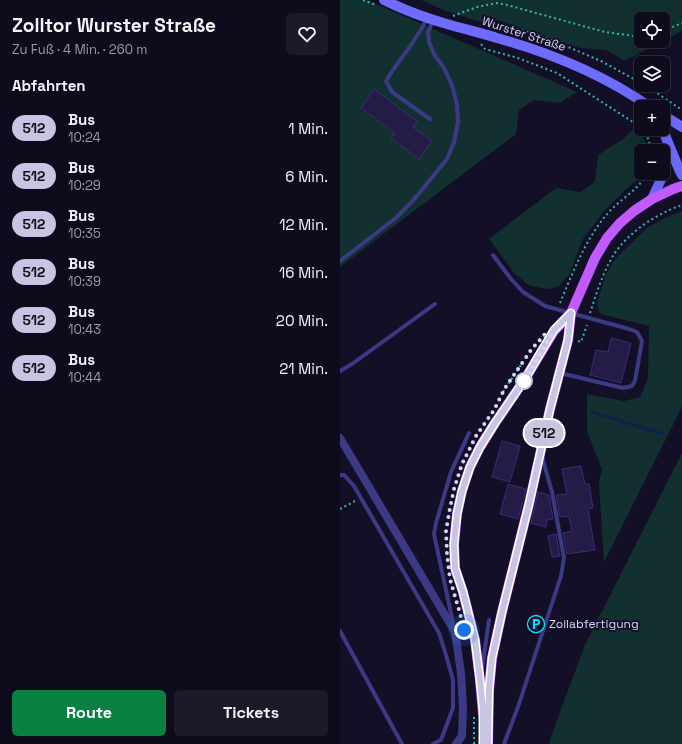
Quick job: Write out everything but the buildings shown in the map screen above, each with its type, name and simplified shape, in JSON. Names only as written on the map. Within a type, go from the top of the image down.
[{"type":"main road","name":"Wurster Straße","points":[[381,3],[447,25],[498,38],[539,52],[598,76],[639,100]]},
{"type":"main road","points":[[670,119],[682,127]]},
{"type":"main road","points":[[666,136],[678,170],[682,174]]},
{"type":"main road","points":[[652,199],[663,175],[666,164],[668,143]]},
{"type":"main road","points":[[488,744],[489,690],[492,658],[529,504],[540,449],[568,340],[571,313],[596,258],[607,238],[620,223],[652,199],[672,189],[682,186]]},
{"type":"main road","points":[[483,744],[483,710],[475,640],[463,592],[455,568],[454,544],[457,514],[462,491],[470,467],[480,447],[525,379],[554,330],[571,313]]},
{"type":"street","points":[[342,445],[455,632],[462,673],[463,707],[462,736],[456,744]]},
{"type":"lane","points":[[430,19],[424,25],[409,49],[392,70],[386,81],[392,92],[430,119]]},
{"type":"lane","points":[[340,261],[398,217],[446,159],[454,142],[458,122],[457,105],[452,85],[444,68],[428,42],[430,19]]},
{"type":"lane","points":[[492,255],[511,280],[523,292],[545,306],[629,329],[637,332],[642,340],[635,381],[632,386],[623,388],[559,373]]},
{"type":"lane","points":[[340,371],[435,304]]},
{"type":"lane","points":[[455,632],[434,534],[452,472],[469,433]]},
{"type":"lane","points":[[504,744],[518,707],[561,576],[564,558],[552,492],[540,449]]},
{"type":"lane","points":[[340,475],[344,475],[354,486],[439,633],[453,680],[453,708],[441,740],[433,744]]},
{"type":"lane","points":[[480,680],[489,620]]},
{"type":"lane","points":[[340,631],[402,744]]},
{"type":"path","points":[[363,0],[381,3]]},
{"type":"path","points":[[447,25],[450,17],[477,7],[497,3],[604,32],[634,36]]},
{"type":"path","points":[[670,28],[682,23]]},
{"type":"path","points":[[479,42],[485,49],[518,58],[557,73],[634,123]]},
{"type":"path","points":[[655,92],[682,110]]},
{"type":"path","points":[[568,340],[581,342],[599,287],[606,269],[616,251],[630,235],[648,221],[670,209],[682,205]]},
{"type":"path","points":[[502,394],[522,363]]},
{"type":"path","points":[[474,715],[474,744]]},
{"type":"green space","points":[[340,0],[367,0],[577,92],[560,103],[534,100],[519,110],[516,134],[340,267]]},
{"type":"green space","points":[[421,0],[682,0],[682,31],[670,37],[670,12],[634,12],[634,48],[650,48],[625,61],[606,50],[580,48],[491,18],[481,22],[446,11]]},
{"type":"green space","points":[[632,130],[634,131],[634,136],[642,136],[646,143],[634,144],[634,180],[638,180],[604,211],[583,239],[569,275],[558,287],[547,289],[528,285],[514,273],[489,239],[556,188],[580,192],[595,182],[598,155],[623,139]]},
{"type":"green space","points":[[682,211],[682,407],[604,562],[599,483],[602,469],[587,432],[587,394],[624,401],[640,397],[648,378],[649,326],[600,314],[597,303],[605,276],[616,258],[648,227]]},
{"type":"green space","points":[[682,453],[682,744],[549,744],[585,645]]},
{"type":"waterway","points":[[592,412],[663,434]]},
{"type":"bus line","name":"512","points":[[483,744],[483,710],[475,640],[463,592],[455,568],[454,544],[457,514],[462,491],[470,467],[480,447],[525,379],[554,330],[571,313],[568,340],[540,449],[529,504],[492,658],[489,690],[488,744]]},
{"type":"place","name":"Zollabfertigung","points":[[536,624]]},
{"type":"route","points":[[464,630],[450,579],[447,554],[446,531],[454,489],[462,464],[476,436],[494,410],[505,388],[531,350],[545,334],[551,336],[524,381]]}]
